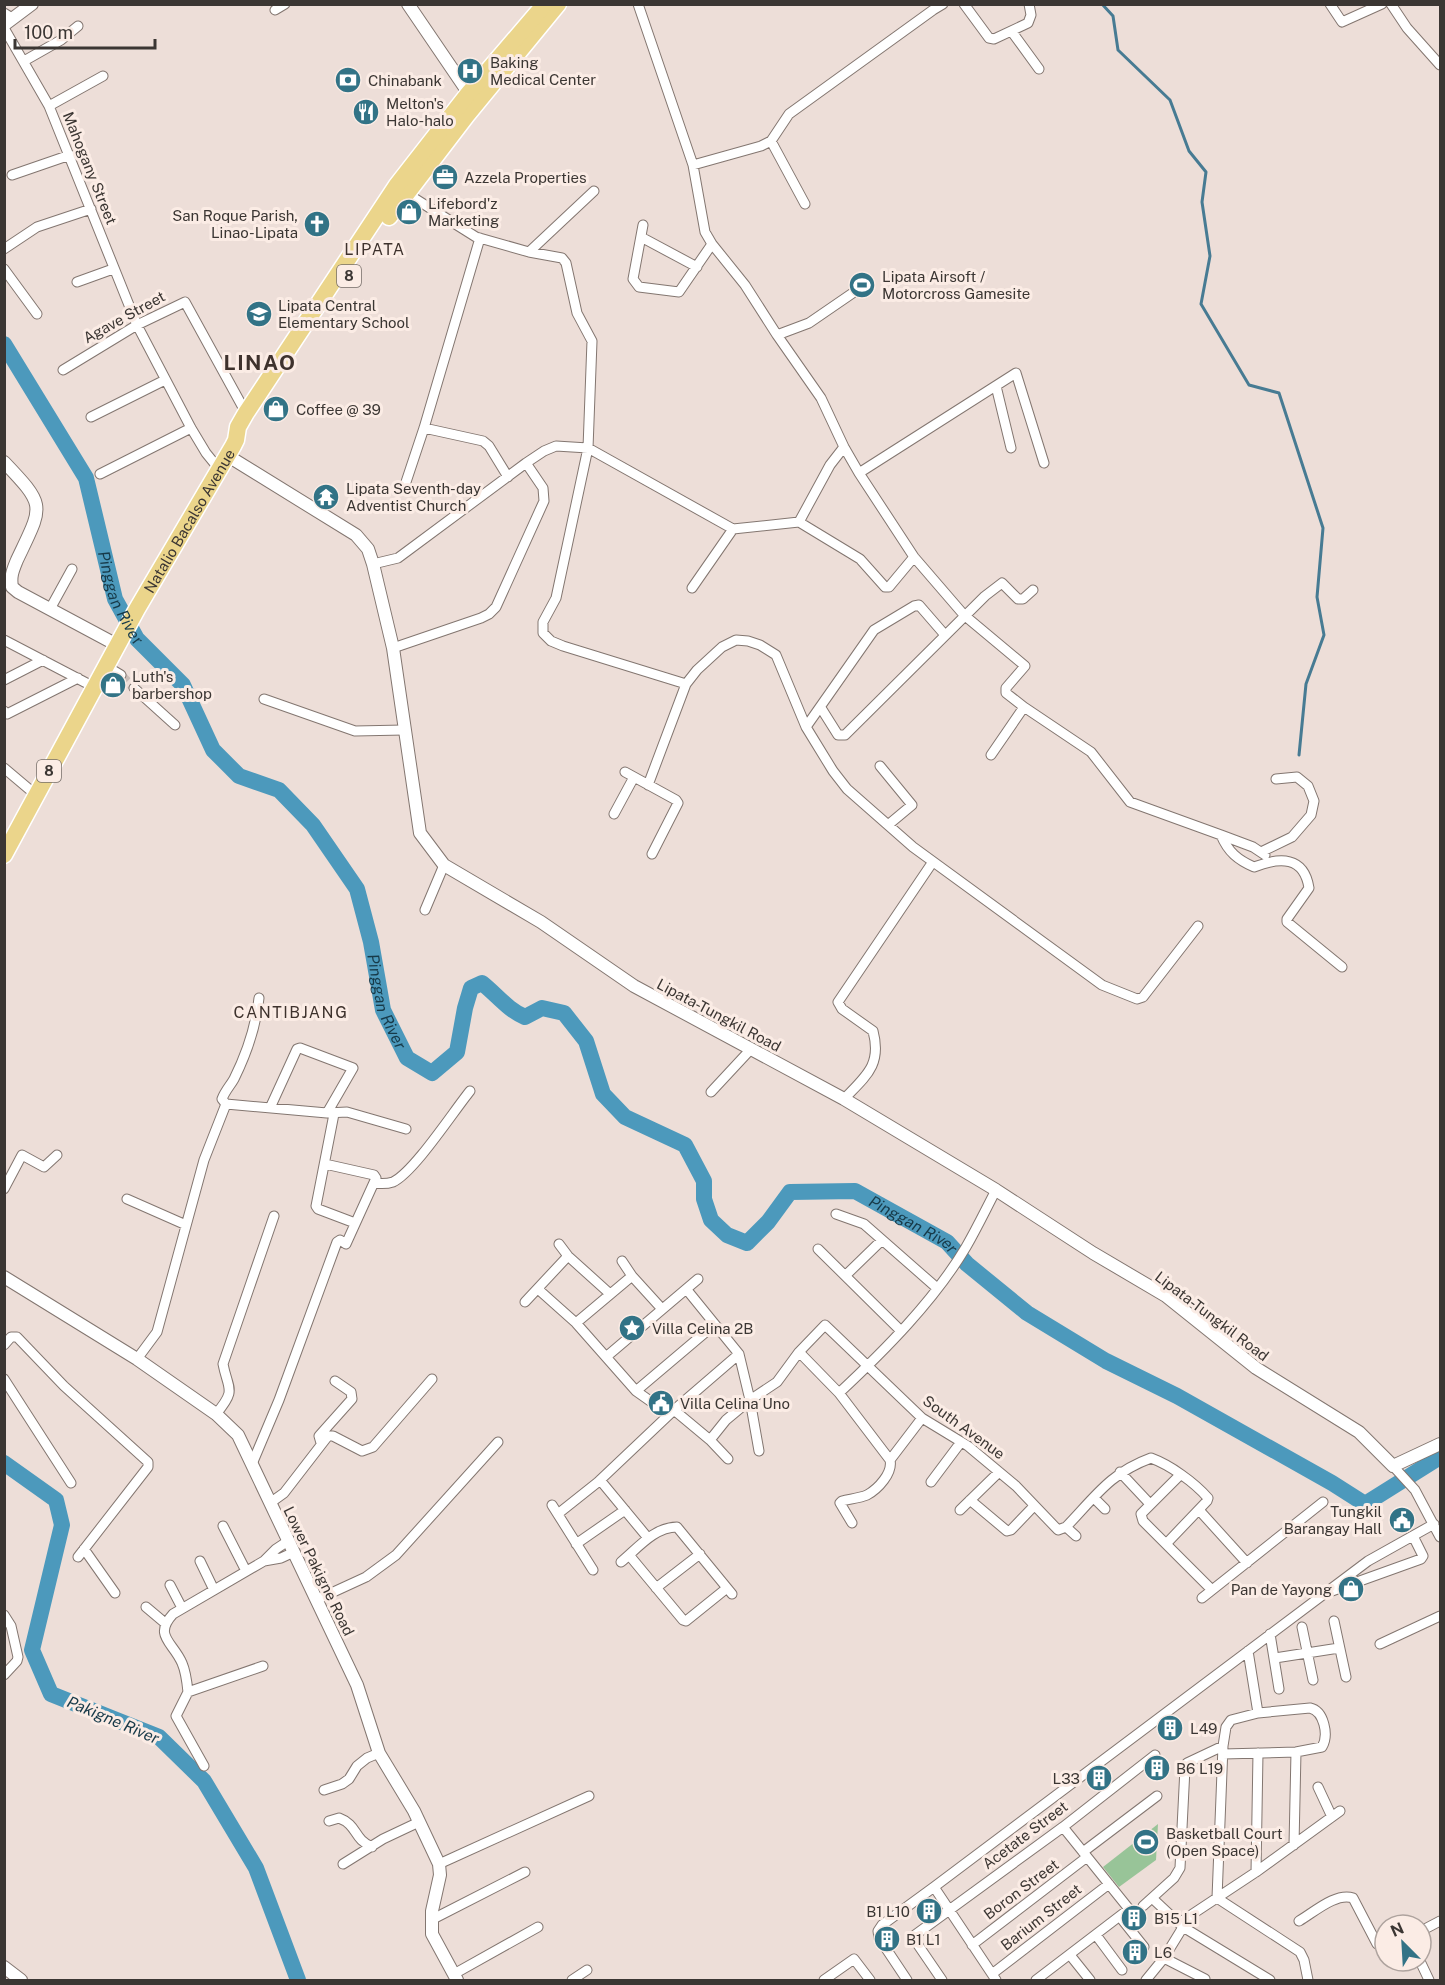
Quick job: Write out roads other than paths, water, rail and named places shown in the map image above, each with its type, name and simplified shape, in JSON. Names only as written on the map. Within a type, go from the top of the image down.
[{"type":"highway","name":"Natalio Bacalso Avenue","points":[[236,440],[246,433],[406,193],[472,99],[545,4]]},
{"type":"highway","name":"Natalio Bacalso Avenue","points":[[4,855],[137,609],[236,440],[238,427],[246,413],[397,185],[558,4]]},
{"type":"street","points":[[6,21],[32,4]]},
{"type":"street","points":[[275,10],[285,4]]},
{"type":"street","points":[[408,4],[472,99]]},
{"type":"street","points":[[638,4],[693,165],[705,232],[745,285],[821,398],[859,473],[914,557],[964,615],[1024,666],[1005,690],[1024,707],[1091,752],[1130,802],[1253,847],[1271,861]]},
{"type":"street","points":[[693,165],[761,146],[771,141],[789,114],[931,7],[943,4]]},
{"type":"street","points":[[964,4],[992,39],[1028,23],[1031,15],[1029,4]]},
{"type":"street","points":[[1330,4],[1342,22],[1382,4]]},
{"type":"street","points":[[1391,4],[1407,28],[1440,65]]},
{"type":"street","name":"Mahogany Street","points":[[6,21],[24,61],[49,106],[137,325],[206,453],[223,462]]},
{"type":"street","points":[[24,61],[61,40],[78,26]]},
{"type":"street","points":[[1012,32],[1039,69]]},
{"type":"street","points":[[49,106],[103,76]]},
{"type":"street","points":[[771,141],[805,204]]},
{"type":"street","points":[[12,175],[70,155]]},
{"type":"street","points":[[529,252],[594,191]]},
{"type":"street","points":[[406,193],[480,238],[529,252],[562,258],[565,261],[577,313],[592,341],[588,448],[556,598],[543,622],[543,633],[550,641],[563,646],[686,684]]},
{"type":"street","points":[[4,249],[37,227],[91,209]]},
{"type":"street","points":[[643,225],[633,279],[639,287],[677,293],[683,289],[712,244]]},
{"type":"street","points":[[641,237],[697,267]]},
{"type":"street","points":[[406,482],[480,238]]},
{"type":"street","points":[[4,269],[36,314]]},
{"type":"street","points":[[77,282],[113,269]]},
{"type":"street","points":[[777,335],[808,323],[860,288]]},
{"type":"street","name":"Agave Street","points":[[63,370],[137,325],[185,302],[246,413]]},
{"type":"street","points":[[859,473],[1016,373],[1044,463]]},
{"type":"street","points":[[91,417],[165,380]]},
{"type":"street","points":[[996,386],[1011,448]]},
{"type":"street","points":[[100,474],[191,428]]},
{"type":"street","points":[[424,428],[486,442],[508,477]]},
{"type":"street","points":[[373,564],[398,558],[526,463],[556,446],[588,448],[733,529],[799,522],[860,559],[885,588],[889,587],[914,557]]},
{"type":"street","points":[[799,522],[831,465],[844,447]]},
{"type":"street","points":[[4,462],[28,487],[34,495],[37,506],[37,515],[8,581],[18,592],[50,609],[120,640]]},
{"type":"street","name":"Lipata-Tungkil Road","points":[[223,462],[356,535],[368,549],[393,648],[420,833],[444,865],[541,922],[634,986],[844,1099],[1166,1296],[1256,1368],[1359,1432],[1395,1468]]},
{"type":"street","points":[[393,648],[481,618],[496,607],[544,501],[543,488],[526,463]]},
{"type":"street","points":[[692,588],[733,529]]},
{"type":"street","points":[[50,609],[72,568]]},
{"type":"street","points":[[821,708],[838,735],[845,735],[985,596],[1002,583],[1018,599],[1023,599],[1033,590]]},
{"type":"street","points":[[806,727],[874,630],[914,606],[922,606],[945,635]]},
{"type":"street","points":[[4,640],[94,687]]},
{"type":"street","points":[[648,785],[686,684],[697,670],[722,647],[736,640],[748,641],[776,655],[806,727],[847,789],[923,855],[1102,985],[1137,999],[1145,995],[1198,926]]},
{"type":"street","points":[[4,680],[43,660]]},
{"type":"street","points":[[106,666],[121,675]]},
{"type":"street","points":[[4,711],[7,714],[78,678]]},
{"type":"street","points":[[134,688],[175,725]]},
{"type":"street","points":[[264,699],[355,731],[404,730]]},
{"type":"street","points":[[991,755],[1024,707]]},
{"type":"street","points":[[880,766],[912,804],[888,825]]},
{"type":"street","points":[[4,768],[36,795]]},
{"type":"street","points":[[614,814],[629,775],[676,800],[678,803],[652,854]]},
{"type":"street","points":[[1261,852],[1292,837],[1311,815],[1314,801],[1308,786],[1297,777],[1276,779]]},
{"type":"street","points":[[1221,835],[1226,847],[1241,861],[1254,867],[1271,861],[1295,862],[1305,870],[1309,888],[1287,922],[1342,967]]},
{"type":"street","points":[[426,910],[444,865]]},
{"type":"street","points":[[844,1099],[869,1073],[877,1051],[873,1031],[842,1009],[838,1002],[930,866]]},
{"type":"street","points":[[259,998],[257,1016],[233,1080],[225,1090],[222,1099],[226,1104],[330,1114],[347,1112],[406,1129]]},
{"type":"street","points":[[270,1108],[300,1048],[353,1067],[330,1114],[324,1164],[315,1206],[355,1222]]},
{"type":"street","points":[[711,1092],[752,1049]]},
{"type":"street","points":[[374,1183],[395,1181],[409,1168],[470,1091]]},
{"type":"street","points":[[137,1359],[157,1332],[204,1160],[226,1104]]},
{"type":"street","points":[[4,1189],[23,1154],[44,1167],[57,1155]]},
{"type":"street","points":[[4,1164],[15,1167]]},
{"type":"street","points":[[252,1464],[279,1400],[337,1242],[340,1240],[346,1244],[376,1178],[374,1175],[324,1164]]},
{"type":"street","points":[[839,1393],[868,1366],[937,1288],[964,1250],[996,1190]]},
{"type":"street","points":[[127,1199],[186,1225]]},
{"type":"street","points":[[836,1215],[864,1224],[937,1288]]},
{"type":"street","points":[[216,1414],[224,1404],[231,1388],[223,1364],[274,1216]]},
{"type":"street","points":[[846,1275],[882,1240]]},
{"type":"street","points":[[560,1245],[568,1256],[609,1293]]},
{"type":"street","points":[[818,1249],[900,1330]]},
{"type":"street","points":[[525,1302],[568,1256]]},
{"type":"street","points":[[622,1261],[662,1309]]},
{"type":"street","points":[[576,1323],[632,1275]]},
{"type":"street","name":"Lower Pakigne Road","points":[[4,1276],[137,1359],[216,1414],[238,1435],[357,1685],[379,1753],[419,1822],[439,1864]]},
{"type":"street","points":[[606,1357],[698,1280]]},
{"type":"street","points":[[538,1290],[576,1323],[636,1391],[653,1403],[674,1410],[710,1440],[728,1459]]},
{"type":"street","points":[[687,1290],[740,1354],[759,1451]]},
{"type":"street","points":[[636,1391],[714,1325]]},
{"type":"street","name":"South Avenue","points":[[799,1352],[825,1325],[922,1418],[962,1442],[1016,1486],[1055,1528],[1058,1530],[1066,1527]]},
{"type":"street","points":[[4,1345],[11,1338],[17,1337],[64,1386],[148,1462],[148,1467],[78,1557]]},
{"type":"street","points":[[710,1440],[726,1420],[777,1382],[799,1352],[839,1393],[890,1460],[892,1466],[889,1474],[867,1495],[840,1503],[852,1523]]},
{"type":"street","points":[[593,1570],[556,1509],[600,1480],[674,1410],[740,1354]]},
{"type":"street","points":[[270,1503],[284,1492],[321,1443],[331,1435],[362,1451],[373,1447],[432,1378]]},
{"type":"street","points":[[4,1379],[71,1483]]},
{"type":"street","points":[[321,1443],[319,1436],[321,1433],[333,1423],[352,1399],[351,1392],[335,1381]]},
{"type":"street","points":[[777,1382],[784,1390]]},
{"type":"street","points":[[890,1460],[922,1418]]},
{"type":"street","points":[[316,1600],[366,1577],[396,1555],[498,1442]]},
{"type":"street","points":[[931,1482],[962,1442]]},
{"type":"street","points":[[1440,1444],[1395,1468],[1415,1490],[1440,1537]]},
{"type":"street","points":[[1076,1536],[1066,1527],[1108,1482],[1120,1472],[1151,1458],[1180,1475],[1208,1498],[1207,1502],[1166,1544]]},
{"type":"street","points":[[960,1510],[999,1472]]},
{"type":"street","points":[[1120,1472],[1150,1504]]},
{"type":"street","points":[[1180,1475],[1141,1514],[1143,1521],[1212,1590]]},
{"type":"street","points":[[600,1480],[648,1538]]},
{"type":"street","points":[[1094,1498],[1105,1509]]},
{"type":"street","points":[[970,1500],[1007,1531],[1011,1530],[1034,1506]]},
{"type":"street","points":[[1202,1598],[1323,1502]]},
{"type":"street","points":[[576,1544],[625,1510]]},
{"type":"street","points":[[1199,1510],[1247,1563]]},
{"type":"street","points":[[907,1980],[879,1938],[878,1931],[882,1925],[1368,1560],[1434,1524]]},
{"type":"street","points":[[223,1526],[246,1571]]},
{"type":"street","points":[[621,1562],[648,1538],[677,1527],[729,1591],[684,1621],[629,1555]]},
{"type":"street","points":[[1324,1594],[1421,1559],[1423,1556],[1413,1536]]},
{"type":"street","points":[[204,1766],[176,1716],[188,1692],[184,1666],[164,1635],[165,1623],[172,1614],[264,1561],[276,1549],[291,1547]]},
{"type":"street","points":[[84,1549],[115,1593]]},
{"type":"street","points":[[656,1588],[700,1554]]},
{"type":"street","points":[[200,1561],[214,1590]]},
{"type":"street","points":[[171,1585],[182,1608]]},
{"type":"street","points":[[146,1607],[165,1623]]},
{"type":"street","points":[[4,1675],[18,1659],[11,1626],[5,1616]]},
{"type":"street","points":[[1380,1644],[1440,1616]]},
{"type":"street","points":[[1334,1621],[1346,1677]]},
{"type":"street","points":[[1302,1627],[1313,1680]]},
{"type":"street","points":[[1270,1634],[1279,1689]]},
{"type":"street","points":[[1275,1658],[1339,1648]]},
{"type":"street","points":[[1248,1651],[1258,1713]]},
{"type":"street","points":[[188,1692],[263,1666]]},
{"type":"street","points":[[1143,1906],[1174,1878],[1180,1868],[1187,1763],[1223,1750],[1258,1753],[1296,1752],[1322,1747],[1326,1735],[1321,1714],[1317,1710],[1310,1708],[1258,1713],[1231,1720],[1226,1727],[1223,1750],[1217,1898]]},
{"type":"street","points":[[1294,1845],[1296,1752]]},
{"type":"street","points":[[324,1790],[349,1779],[357,1766],[367,1758],[379,1753]]},
{"type":"street","points":[[1256,1872],[1258,1753]]},
{"type":"street","name":"Acetate Street","points":[[942,1980],[914,1939],[915,1935],[1063,1827],[1155,1755]]},
{"type":"street","points":[[1146,1980],[1164,1958],[1181,1925],[1336,1814],[1318,1787]]},
{"type":"street","points":[[538,1927],[455,1977],[433,1937],[431,1920],[440,1875],[439,1864],[589,1796]]},
{"type":"street","name":"Boron Street","points":[[972,1945],[1157,1796]]},
{"type":"street","points":[[329,1821],[339,1818],[348,1822],[363,1843],[372,1847]]},
{"type":"street","points":[[343,1864],[383,1839],[419,1822]]},
{"type":"street","points":[[1040,1980],[1128,1911],[1128,1907],[1063,1827]]},
{"type":"street","points":[[431,1920],[525,1872]]},
{"type":"street","name":"Barium Street","points":[[994,1977],[1109,1884]]},
{"type":"street","points":[[934,1887],[994,1977]]},
{"type":"street","points":[[1299,1921],[1338,1898],[1347,1896],[1353,1898],[1373,1936]]},
{"type":"street","points":[[1152,1898],[1181,1925],[1270,1980]]},
{"type":"street","points":[[1217,1898],[1300,1952],[1308,1980]]},
{"type":"street","points":[[1120,1917],[1144,1947]]},
{"type":"street","points":[[1096,1935],[1122,1970]]},
{"type":"street","points":[[1070,1955],[1090,1980]]},
{"type":"street","points":[[1164,1958],[1205,1979]]},
{"type":"street","points":[[824,1980],[853,1959],[870,1980]]},
{"type":"street","points":[[4,1967],[21,1980]]},
{"type":"street","points":[[572,1980],[587,1970]]},
{"type":"waterway","points":[[1102,4],[1113,16],[1118,50],[1170,100],[1189,151],[1206,172],[1202,202],[1210,256],[1201,304],[1249,385],[1279,393],[1323,528],[1317,597],[1324,635],[1306,684],[1299,755]]},
{"type":"waterway","name":"Pinggan River","points":[[4,344],[86,478],[115,599],[137,639],[183,685],[213,750],[239,776],[279,790],[313,825],[357,889],[371,942],[383,1010],[407,1058],[432,1073],[457,1052],[471,988],[482,983],[508,1006],[525,1017],[542,1008],[564,1013],[586,1041],[603,1094],[625,1117],[685,1145],[704,1181],[704,1199],[711,1220],[727,1235],[747,1243],[768,1222],[790,1192],[855,1191],[947,1242],[967,1264],[1027,1313],[1106,1361],[1177,1396],[1365,1504],[1440,1457]]},
{"type":"waterway","name":"Pakigne River","points":[[4,1463],[56,1500],[62,1525],[32,1650],[51,1694],[159,1737],[204,1781],[256,1868],[298,1980]]},
{"type":"tunnel","points":[[121,675],[134,688]]},
{"type":"place","name":"Baking Medical Center","points":[[470,71]]},
{"type":"place","name":"Chinabank","points":[[348,80]]},
{"type":"place","name":"Melton's Halo-halo","points":[[366,112]]},
{"type":"place","name":"Azzela Properties","points":[[445,177]]},
{"type":"place","name":"Lifebord'z Marketing","points":[[409,212]]},
{"type":"place","name":"San Roque Parish, Linao-Lipata","points":[[317,224]]},
{"type":"place","name":"Lipata Airsoft / Motorcross Gamesite","points":[[862,285]]},
{"type":"place","name":"Lipata Central Elementary School","points":[[259,314]]},
{"type":"place","name":"Coffee @ 39","points":[[276,409]]},
{"type":"place","name":"Lipata Seventh-day Adventist Church","points":[[326,497]]},
{"type":"place","name":"Luth's barbershop","points":[[113,685]]},
{"type":"place","name":"Villa Celina 2B","points":[[632,1328]]},
{"type":"place","name":"Villa Celina Uno","points":[[661,1403]]},
{"type":"place","name":"Tungkil Barangay Hall","points":[[1402,1520]]},
{"type":"place","name":"Pan de Yayong","points":[[1351,1589]]},
{"type":"place","name":"L49","points":[[1170,1728]]},
{"type":"place","name":"B6 L19","points":[[1157,1768]]},
{"type":"place","name":"L33","points":[[1099,1778]]},
{"type":"place","name":"Basketball Court (Open Space)","points":[[1146,1842]]},
{"type":"place","name":"B1 L10","points":[[929,1911]]},
{"type":"place","name":"B15 L1","points":[[1134,1918]]},
{"type":"place","name":"B1 L1","points":[[887,1939]]},
{"type":"place","name":"L6","points":[[1135,1952]]},
{"type":"district","name":"LIPATA","points":[[375,249]]},
{"type":"district","name":"LINAO","points":[[260,362]]},
{"type":"district","name":"CANTIBJANG","points":[[291,1012]]}]
